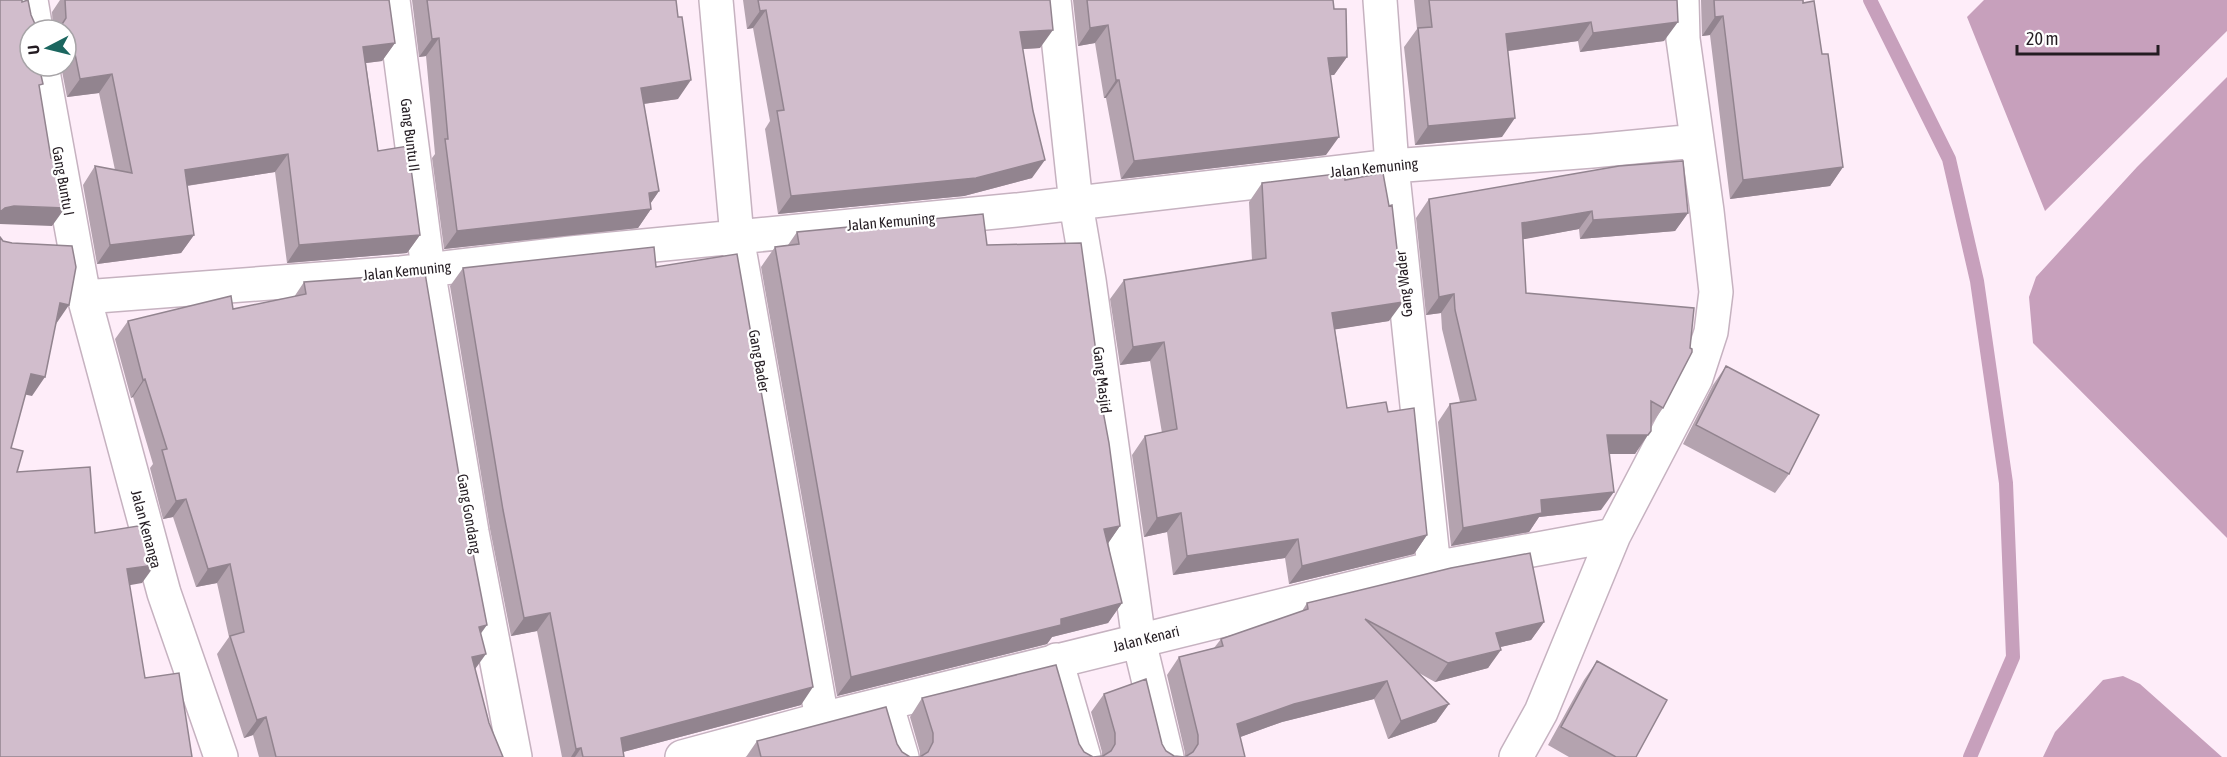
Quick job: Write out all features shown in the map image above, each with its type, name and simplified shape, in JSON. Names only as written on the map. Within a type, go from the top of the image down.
[{"type":"street","points":[[31,0],[34,18]]},
{"type":"street","name":"Gang Buntu II","points":[[393,0],[428,269]]},
{"type":"street","name":"Gang Bader","points":[[716,0],[737,237],[822,719]]},
{"type":"street","name":"Gang Masjid","points":[[1054,0],[1076,204],[1089,279],[1139,641],[1167,757]]},
{"type":"street","name":"Gang Wader","points":[[1380,0],[1392,166],[1434,568]]},
{"type":"street","points":[[1516,757],[1541,712],[1614,535],[1696,378],[1711,332],[1716,292],[1683,39],[1682,0]]},
{"type":"street","name":"Gang Buntu I","points":[[43,78],[58,246],[84,297]]},
{"type":"street","name":"Jalan Kemuning","points":[[84,297],[428,269],[1076,204],[1392,166],[1696,141]]},
{"type":"street","name":"Gang Gondang","points":[[428,269],[472,532],[515,757]]},
{"type":"street","name":"Jalan Kenanga","points":[[84,297],[164,593],[221,757]]},
{"type":"street","name":"Jalan Kenari","points":[[699,755],[822,719],[1434,568],[1614,535]]},
{"type":"street","points":[[1056,660],[1084,757]]},
{"type":"street","points":[[886,703],[902,757]]},
{"type":"shaded area","points":[[1984,0],[2227,0],[2227,31],[2045,211],[1967,17]]},
{"type":"shaded area","points":[[2227,77],[2227,538],[2033,343],[2029,297],[2036,277],[2137,167]]},
{"type":"shaded area","points":[[2123,676],[2140,684],[2222,757],[2043,757],[2055,732],[2103,680]]},
{"type":"building","points":[[0,0],[22,0],[22,2],[28,0],[32,18],[18,18],[18,78],[42,78],[43,84],[39,85],[51,158],[56,159],[65,208],[14,206],[0,212]]},
{"type":"building","points":[[65,0],[389,0],[395,43],[363,47],[378,151],[408,146],[420,235],[299,245],[288,154],[185,170],[194,235],[110,245],[95,166],[132,173],[112,74],[80,79],[78,18],[66,18]]},
{"type":"building","points":[[427,0],[676,0],[678,17],[682,17],[691,80],[641,88],[659,191],[649,193],[651,209],[457,231],[445,139],[448,139],[439,38],[432,39]]},
{"type":"building","points":[[758,0],[1050,0],[1053,30],[1020,32],[1033,111],[1045,160],[976,178],[791,196],[777,111],[784,110],[766,10],[760,11]]},
{"type":"building","points":[[1087,0],[1333,0],[1334,9],[1346,9],[1347,57],[1328,58],[1339,137],[1134,161],[1119,80],[1116,80],[1108,25],[1090,28]]},
{"type":"building","points":[[1429,0],[1677,0],[1678,22],[1593,33],[1591,22],[1506,34],[1515,118],[1428,126],[1418,28],[1432,27]]},
{"type":"building","points":[[1714,0],[1803,0],[1803,3],[1814,1],[1822,54],[1828,54],[1843,167],[1743,180],[1723,16],[1715,17]]},
{"type":"building","points":[[1683,161],[1688,213],[1593,220],[1592,211],[1522,223],[1526,293],[1694,308],[1690,348],[1692,352],[1663,408],[1651,401],[1651,431],[1648,435],[1607,435],[1614,492],[1541,500],[1542,513],[1463,528],[1450,404],[1476,400],[1455,310],[1454,294],[1439,297],[1429,199],[1619,166]]},
{"type":"building","points":[[1344,173],[1345,180],[1383,173],[1389,206],[1392,205],[1403,302],[1332,313],[1347,408],[1386,402],[1388,412],[1414,408],[1427,535],[1302,566],[1298,539],[1187,556],[1181,513],[1157,518],[1145,436],[1177,429],[1164,342],[1133,347],[1124,280],[1266,258],[1262,183]]},
{"type":"building","points":[[983,214],[987,245],[1081,243],[1096,352],[1092,352],[1109,443],[1120,526],[1104,529],[1122,603],[1061,619],[1061,625],[851,677],[775,247],[799,244],[797,232]]},
{"type":"building","points":[[0,237],[3,241],[12,243],[72,246],[76,267],[69,305],[60,303],[45,377],[31,374],[11,448],[23,451],[17,472],[90,467],[95,533],[144,525],[155,565],[127,569],[145,678],[179,673],[192,757],[0,757]]},
{"type":"building","points":[[654,247],[656,267],[737,254],[813,687],[621,738],[624,757],[583,757],[581,748],[576,749],[550,613],[524,618],[503,510],[463,268]]},
{"type":"building","points":[[425,273],[466,517],[487,625],[479,627],[486,654],[472,657],[489,723],[503,757],[276,757],[266,717],[257,720],[230,636],[244,632],[230,564],[208,569],[186,499],[176,501],[162,450],[167,449],[145,379],[143,380],[128,321],[231,296],[233,309],[306,294],[304,282]]},
{"type":"building","points":[[1726,366],[1819,415],[1789,474],[1696,425]]},
{"type":"building","points":[[1530,553],[1544,622],[1496,633],[1501,650],[1448,663],[1365,619],[1449,704],[1401,721],[1387,681],[1294,704],[1237,724],[1245,757],[1185,757],[1193,752],[1198,744],[1198,735],[1179,657],[1223,646],[1221,639],[1308,609],[1307,603],[1451,568]]},
{"type":"building","points":[[1597,661],[1667,700],[1636,757],[1616,757],[1561,727]]},
{"type":"building","points":[[1056,665],[1079,744],[1084,752],[1093,757],[920,757],[928,752],[933,742],[933,733],[922,698]]},
{"type":"building","points":[[1146,679],[1162,744],[1166,751],[1174,756],[1185,757],[1093,757],[1103,756],[1111,751],[1115,744],[1115,733],[1104,694]]},
{"type":"building","points":[[886,707],[897,744],[902,752],[910,757],[761,757],[757,741]]},
{"type":"waterway","points":[[1870,0],[1949,159],[1977,281],[2006,483],[2013,657],[1970,757]]}]
